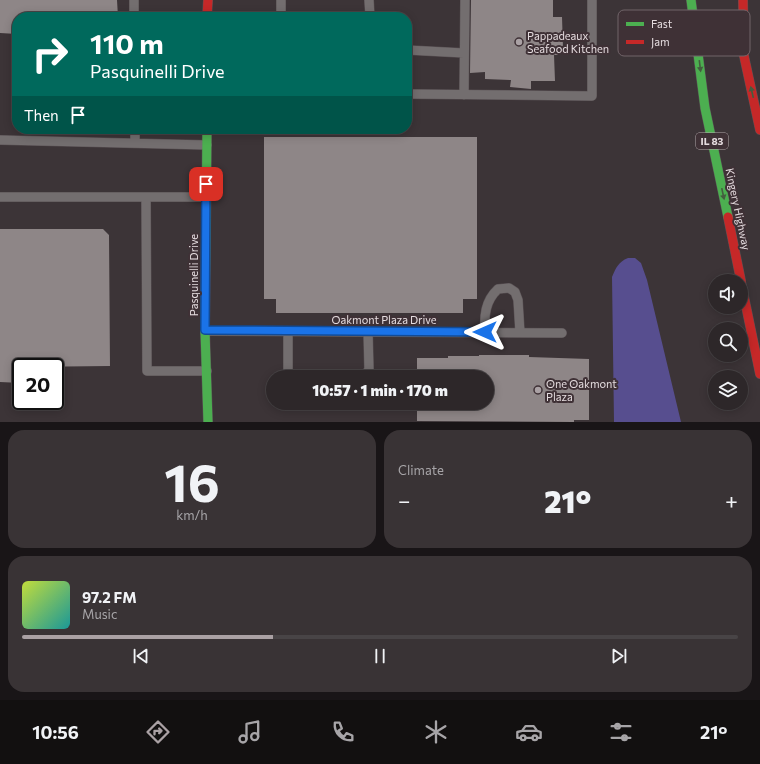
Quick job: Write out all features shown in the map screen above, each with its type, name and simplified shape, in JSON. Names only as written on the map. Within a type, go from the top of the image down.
[{"type":"main road","points":[[208,0],[208,12]]},
{"type":"main road","name":"Kingery Highway","points":[[691,0],[692,10]]},
{"type":"main road","points":[[743,0],[743,10]]},
{"type":"main road","name":"Kingery Highway","points":[[698,56],[705,108],[739,274]]},
{"type":"main road","points":[[744,56],[760,130]]},
{"type":"main road","name":"Pasquinelli Drive","points":[[207,134],[205,330],[208,422]]},
{"type":"main road","name":"Kingery Highway","points":[[748,314],[760,374]]},
{"type":"lane","points":[[134,0],[134,12]]},
{"type":"lane","points":[[281,0],[281,12]]},
{"type":"lane","points":[[370,0],[370,12]]},
{"type":"lane","points":[[464,95],[465,0]]},
{"type":"lane","points":[[412,94],[592,96],[592,0]]},
{"type":"lane","points":[[412,50],[464,53]]},
{"type":"lane","points":[[135,134],[135,143]]},
{"type":"lane","points":[[0,140],[207,145]]},
{"type":"lane","points":[[0,197],[206,197]]},
{"type":"lane","points":[[146,197],[147,371],[207,371]]},
{"type":"lane","points":[[485,332],[484,321],[491,296],[498,289],[509,288],[515,292],[518,300],[520,333]]},
{"type":"lane","name":"Oakmont Plaza Drive","points":[[205,330],[562,333]]},
{"type":"lane","points":[[288,331],[288,370]]},
{"type":"lane","points":[[368,331],[369,370]]},
{"type":"shaded area","points":[[628,258],[635,258],[641,263],[647,280],[681,422],[614,422],[612,277],[620,263]]},
{"type":"building","points":[[0,0],[117,0],[118,12],[12,12],[12,34],[0,33]]},
{"type":"building","name":"Pappadeaux Seafood Kitchen","points":[[471,0],[553,0],[553,17],[562,17],[563,48],[557,48],[558,55],[554,55],[555,81],[531,81],[531,89],[510,87],[511,80],[485,79],[485,72],[470,73]]},
{"type":"building","points":[[264,137],[477,137],[477,299],[463,299],[463,313],[276,313],[276,299],[264,299]]},
{"type":"building","points":[[0,229],[103,229],[109,235],[110,366],[64,367],[64,358],[12,358],[12,383],[0,382]]},
{"type":"building","name":"One Oakmont Plaza","points":[[529,355],[529,357],[589,359],[589,420],[574,420],[574,422],[417,421],[417,410],[494,410],[494,370],[417,370],[417,358]]},
{"type":"traffic: fast","points":[[691,0],[692,10]]},
{"type":"traffic: fast","points":[[698,56],[705,108],[728,217]]},
{"type":"traffic: fast","points":[[207,134],[205,331],[208,422]]},
{"type":"traffic: jam","points":[[207,12],[208,0]]},
{"type":"traffic: jam","points":[[743,0],[743,10]]},
{"type":"traffic: jam","points":[[744,56],[760,130]]},
{"type":"traffic: jam","points":[[728,217],[740,274]]},
{"type":"traffic: jam","points":[[748,314],[760,374]]},
{"type":"place","name":"Pappadeaux Seafood Kitchen","points":[[519,42]]},
{"type":"place","name":"One Oakmont Plaza","points":[[538,390]]},
{"type":"route","points":[[206,184],[205,330],[485,332]]}]
